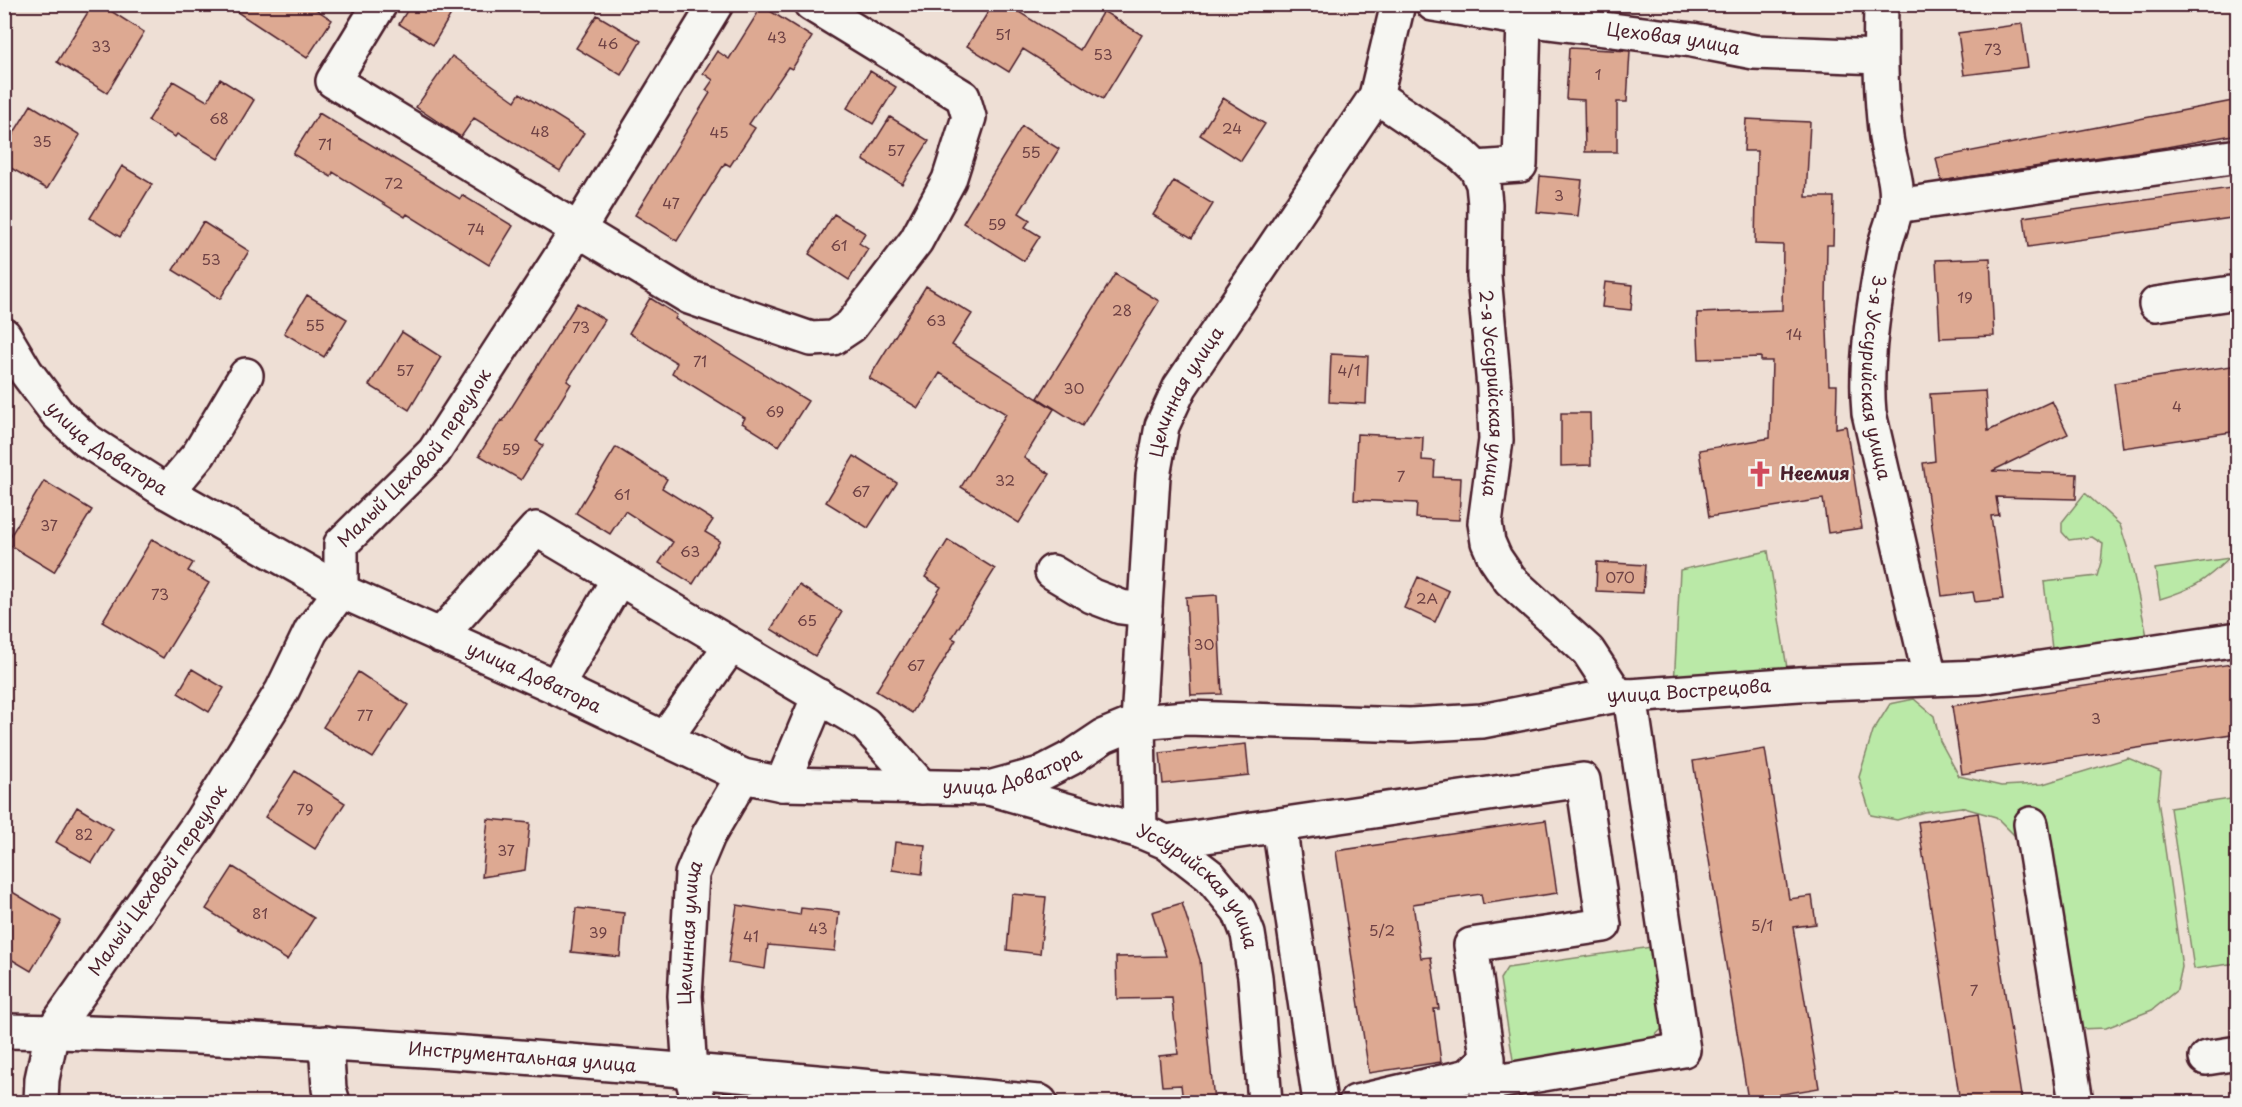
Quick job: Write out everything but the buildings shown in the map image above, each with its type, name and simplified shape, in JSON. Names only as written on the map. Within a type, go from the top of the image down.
[{"type":"street","points":[[380,4],[333,81],[689,297],[811,339],[833,338],[851,326],[916,241],[949,180],[969,117],[963,97],[811,4]]},
{"type":"street","name":"Малый Цеховой переулок","points":[[52,1032],[201,821],[282,692],[311,631],[341,591],[341,544],[434,452],[578,230],[716,4]]},
{"type":"street","name":"Целинная улица","points":[[1153,837],[1138,722],[1153,476],[1162,426],[1180,387],[1376,96],[1398,4]]},
{"type":"street","name":"Цеховая улица","points":[[1433,4],[1524,19],[1692,40],[1754,52],[1880,57]]},
{"type":"street","name":"3-я Уссурийская улица","points":[[1881,4],[1880,57],[1886,139],[1895,173],[1896,206],[1885,243],[1867,367],[1866,390],[1869,413],[1930,678]]},
{"type":"street","points":[[1376,96],[1459,152],[1476,168],[1520,165],[1524,19]]},
{"type":"street","points":[[1896,206],[2238,156]]},
{"type":"street","name":"2-я Уссурийская улица","points":[[1476,168],[1483,184],[1485,204],[1484,276],[1494,387],[1496,440],[1485,523],[1488,542],[1495,558],[1510,579],[1588,651],[1624,696]]},
{"type":"street","points":[[2156,304],[2238,292]]},
{"type":"street","name":"улица Доватора","points":[[4,335],[26,372],[57,413],[86,440],[167,492],[341,591],[556,687],[743,776],[782,784],[988,788],[1040,774],[1071,758],[1104,736],[1138,722]]},
{"type":"street","points":[[167,492],[198,454],[246,375]]},
{"type":"street","points":[[440,636],[536,529],[865,724],[922,787]]},
{"type":"street","points":[[1052,572],[1092,596],[1121,607],[1145,609]]},
{"type":"street","points":[[556,687],[619,578]]},
{"type":"street","name":"улица Вострецова","points":[[1138,722],[1187,718],[1410,725],[1458,723],[1482,721],[1624,696],[1980,677],[2238,639]]},
{"type":"street","points":[[665,739],[731,645]]},
{"type":"street","points":[[782,784],[819,696]]},
{"type":"street","points":[[1356,1102],[1468,1076],[1487,1081],[1683,1050],[1624,696]]},
{"type":"street","points":[[865,724],[867,787]]},
{"type":"street","name":"Целинная улица","points":[[699,1102],[690,1071],[685,996],[692,874],[708,836],[743,776]]},
{"type":"street","points":[[1153,837],[1279,825],[1582,780],[1604,925],[1471,945],[1487,1081]]},
{"type":"street","name":"Уссурийская улица","points":[[988,788],[1153,837],[1210,876],[1239,911],[1248,934],[1255,977],[1265,1102]]},
{"type":"street","points":[[2031,824],[2076,1102]]},
{"type":"street","points":[[1279,825],[1320,1102]]},
{"type":"street","name":"Инструментальная улица","points":[[4,1031],[326,1043],[690,1071],[1040,1102]]},
{"type":"street","points":[[42,1102],[42,1079],[52,1032]]},
{"type":"street","points":[[326,1043],[329,1089],[333,1102]]},
{"type":"green space","points":[[2085,493],[2120,525],[2129,553],[2149,645],[2053,657],[2044,582],[2097,576],[2101,562],[2103,544],[2092,537],[2069,540],[2062,532],[2062,522]]},
{"type":"green space","points":[[1768,551],[1787,668],[1674,686],[1680,570]]},
{"type":"green space","points":[[2229,558],[2198,583],[2160,599],[2155,569]]},
{"type":"green space","points":[[1914,699],[1934,716],[1940,741],[1959,776],[2001,786],[2043,784],[2128,758],[2161,772],[2158,800],[2182,967],[2177,990],[2152,1010],[2106,1028],[2078,1029],[2032,877],[2015,836],[1996,817],[1961,807],[1924,812],[1897,820],[1871,815],[1859,777],[1873,731],[1890,704]]},
{"type":"green space","points":[[2237,798],[2237,963],[2194,969],[2170,808]]},
{"type":"green space","points":[[1658,946],[1664,1027],[1646,1044],[1514,1066],[1500,979],[1507,968]]},
{"type":"place","name":"Неемия","points":[[1760,474]]}]
